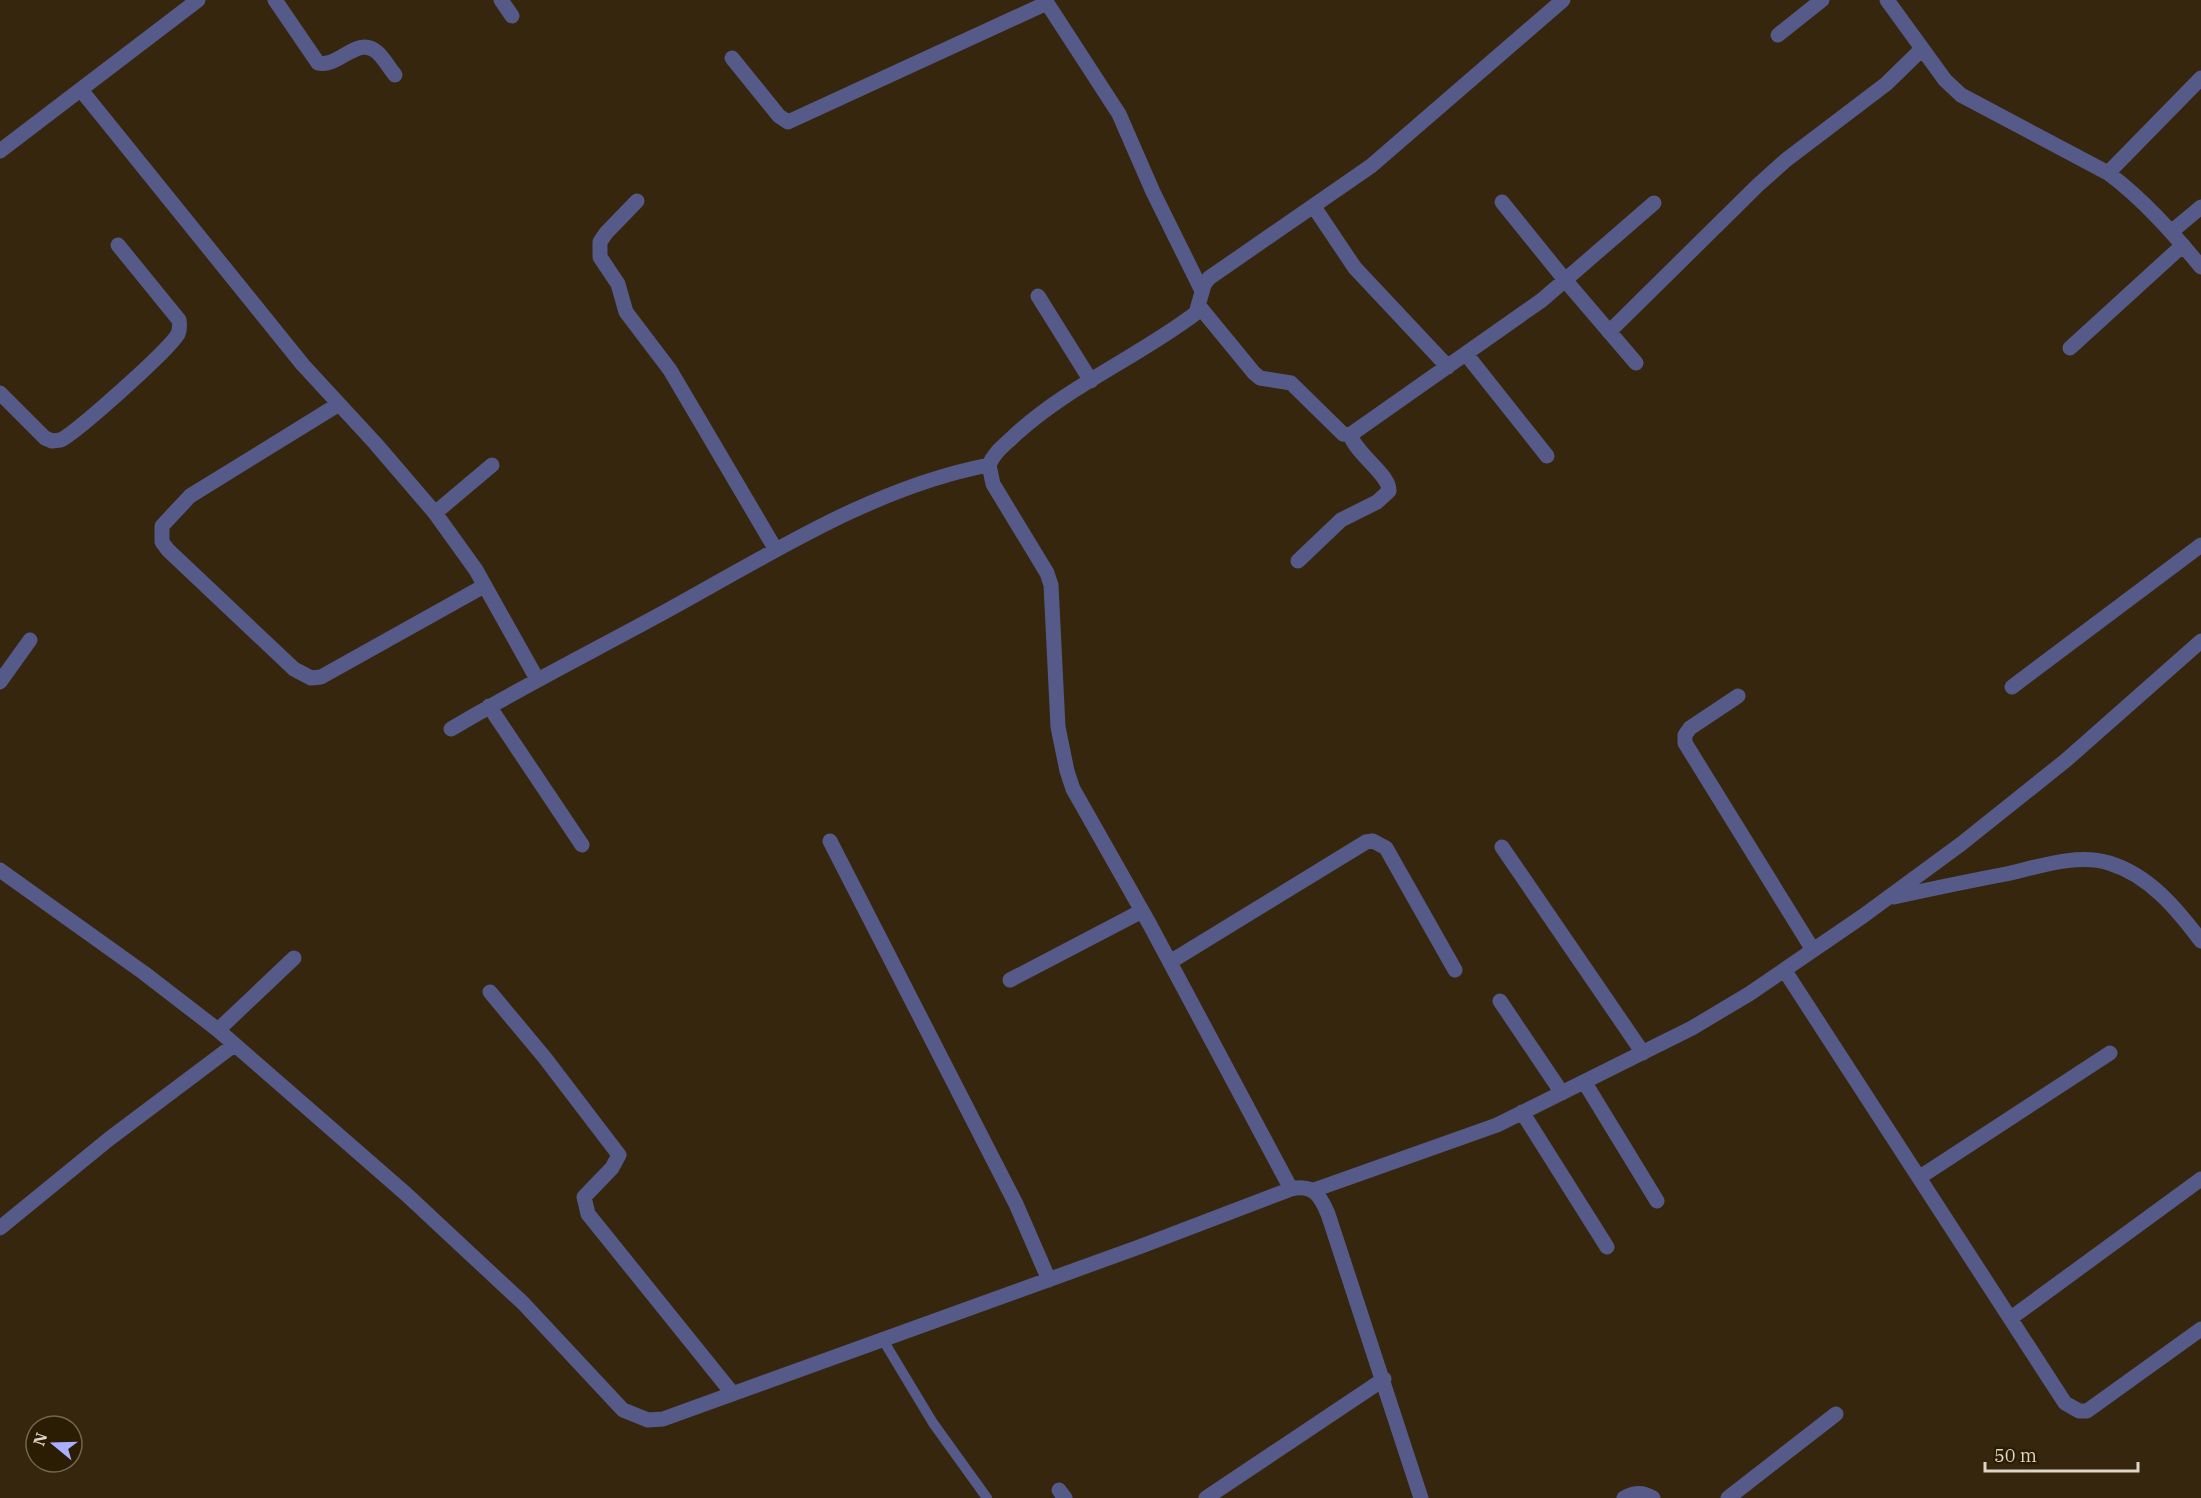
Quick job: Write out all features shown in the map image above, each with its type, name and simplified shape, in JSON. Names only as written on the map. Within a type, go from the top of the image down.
[{"type":"street","points":[[0,152],[198,0]]},
{"type":"street","points":[[275,0],[318,63],[332,63],[356,48],[365,47],[377,53],[395,75]]},
{"type":"street","points":[[501,0],[512,16]]},
{"type":"street","points":[[451,729],[537,679],[570,664],[777,550],[864,506],[955,471],[988,465],[998,451],[1028,423],[1187,320],[1199,306],[1202,291],[1209,278],[1371,166],[1563,0]]},
{"type":"street","points":[[1778,35],[1822,0]]},
{"type":"street","points":[[1887,0],[1945,80],[1961,95],[2108,173],[2129,189],[2172,232],[2201,267]]},
{"type":"street","points":[[732,58],[779,116],[788,122],[1046,1],[1119,114],[1153,192],[1202,291]]},
{"type":"street","points":[[1609,332],[1758,184],[1886,84],[1922,49]]},
{"type":"street","points":[[2108,173],[2201,78]]},
{"type":"street","points":[[81,90],[303,365],[435,513],[484,586],[537,679]]},
{"type":"street","points":[[637,201],[600,242],[600,257],[618,284],[626,312],[670,370],[777,550]]},
{"type":"street","points":[[1502,202],[1636,363]]},
{"type":"street","points":[[1199,306],[1254,373],[1260,378],[1291,383],[1343,434],[1350,435],[1542,300],[1654,203]]},
{"type":"street","points":[[1314,207],[1355,268],[1448,367]]},
{"type":"street","points":[[2172,232],[2201,207]]},
{"type":"street","points":[[0,393],[45,438],[52,441],[61,440],[131,381],[174,339],[180,327],[179,321],[118,244]]},
{"type":"street","points":[[2070,348],[2183,245]]},
{"type":"street","points":[[1038,296],[1091,381]]},
{"type":"street","points":[[1466,354],[1547,456]]},
{"type":"street","points":[[339,404],[190,496],[162,526],[162,542],[168,550],[294,669],[311,678],[321,677],[484,586]]},
{"type":"street","points":[[1298,561],[1341,520],[1377,502],[1389,491],[1387,479],[1357,451],[1350,435]]},
{"type":"street","points":[[435,513],[492,465]]},
{"type":"street","points":[[988,465],[993,484],[1047,573],[1051,585],[1056,702],[1066,771],[1081,804],[1170,962],[1291,1189]]},
{"type":"street","points":[[2012,687],[2201,545]]},
{"type":"street","points":[[0,682],[30,640]]},
{"type":"street","points":[[1314,1190],[1457,1140],[1585,1083],[1717,1013],[1785,971],[1888,898],[2065,761],[2201,641]]},
{"type":"street","points":[[1738,696],[1690,728],[1685,735],[1685,743],[1813,950]]},
{"type":"street","points":[[489,706],[582,845]]},
{"type":"street","points":[[1170,962],[1366,842],[1373,840],[1386,848],[1455,970]]},
{"type":"street","points":[[830,841],[1016,1204],[1049,1280]]},
{"type":"street","points":[[1502,847],[1643,1053]]},
{"type":"street","points":[[1888,898],[2050,864],[2093,860],[2112,863],[2152,886],[2170,903],[2201,941]]},
{"type":"street","points":[[0,870],[144,973],[218,1030],[449,1234],[523,1303],[623,1410],[648,1420],[663,1419],[1304,1186],[1314,1190],[1321,1198],[1328,1214],[1384,1379],[1421,1498]]},
{"type":"street","points":[[1010,980],[1142,911]]},
{"type":"street","points":[[218,1030],[294,958]]},
{"type":"street","points":[[1785,971],[2065,1403],[2079,1411],[2087,1411],[2201,1329]]},
{"type":"street","points":[[490,992],[545,1058],[619,1155],[612,1168],[584,1197],[588,1214],[733,1394]]},
{"type":"street","points":[[1500,1001],[1562,1093]]},
{"type":"street","points":[[0,1228],[109,1139],[234,1045]]},
{"type":"street","points":[[1920,1177],[2109,1053]]},
{"type":"street","points":[[1585,1083],[1657,1201]]},
{"type":"street","points":[[1522,1112],[1607,1247]]},
{"type":"street","points":[[2011,1318],[2201,1179]]},
{"type":"street","points":[[1206,1498],[1384,1379]]},
{"type":"street","points":[[1728,1498],[1836,1414]]},
{"type":"street","points":[[1624,1498],[1632,1493],[1642,1493],[1653,1498]]},
{"type":"lane","points":[[883,1340],[933,1423],[987,1498]]}]
